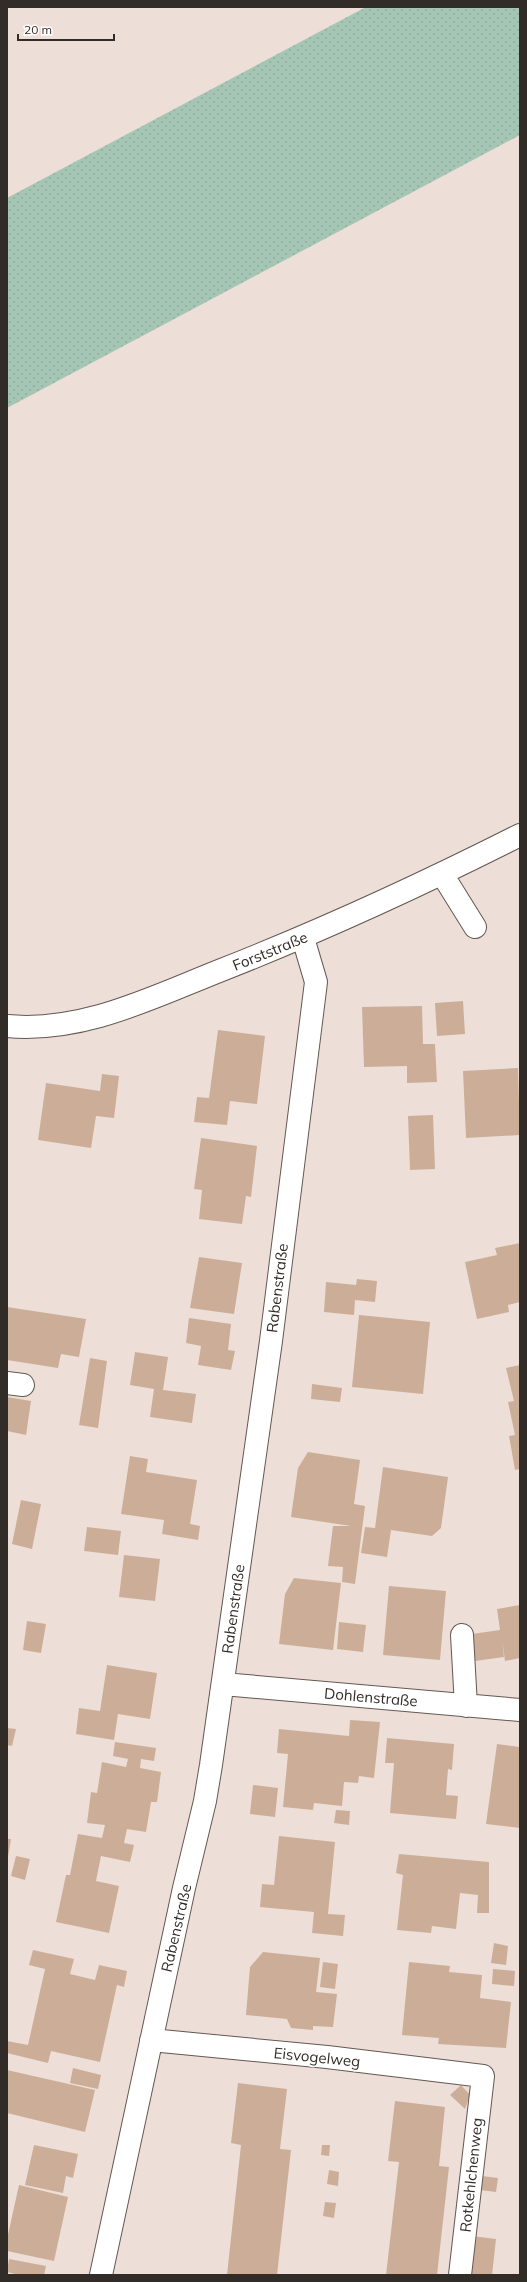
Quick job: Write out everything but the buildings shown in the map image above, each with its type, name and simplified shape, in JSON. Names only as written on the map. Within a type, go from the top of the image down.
[{"type":"street","name":"Forststraße","points":[[7,1026],[23,1027],[91,1020],[127,1008],[304,938],[442,874],[520,835]]},
{"type":"street","points":[[442,874],[475,927]]},
{"type":"street","name":"Rabenstraße","points":[[102,2275],[151,2040],[206,1800],[271,1340],[316,982],[304,938]]},
{"type":"street","points":[[462,1635],[466,1706]]},
{"type":"street","name":"Dohlenstraße","points":[[223,1684],[520,1710]]},
{"type":"street","name":"Eisvogelweg","points":[[151,2040],[483,2076]]},
{"type":"street","name":"Rotkehlchenweg","points":[[460,2275],[483,2076]]},
{"type":"green space","points":[[366,7],[520,7],[520,135],[7,408],[7,198]]}]
